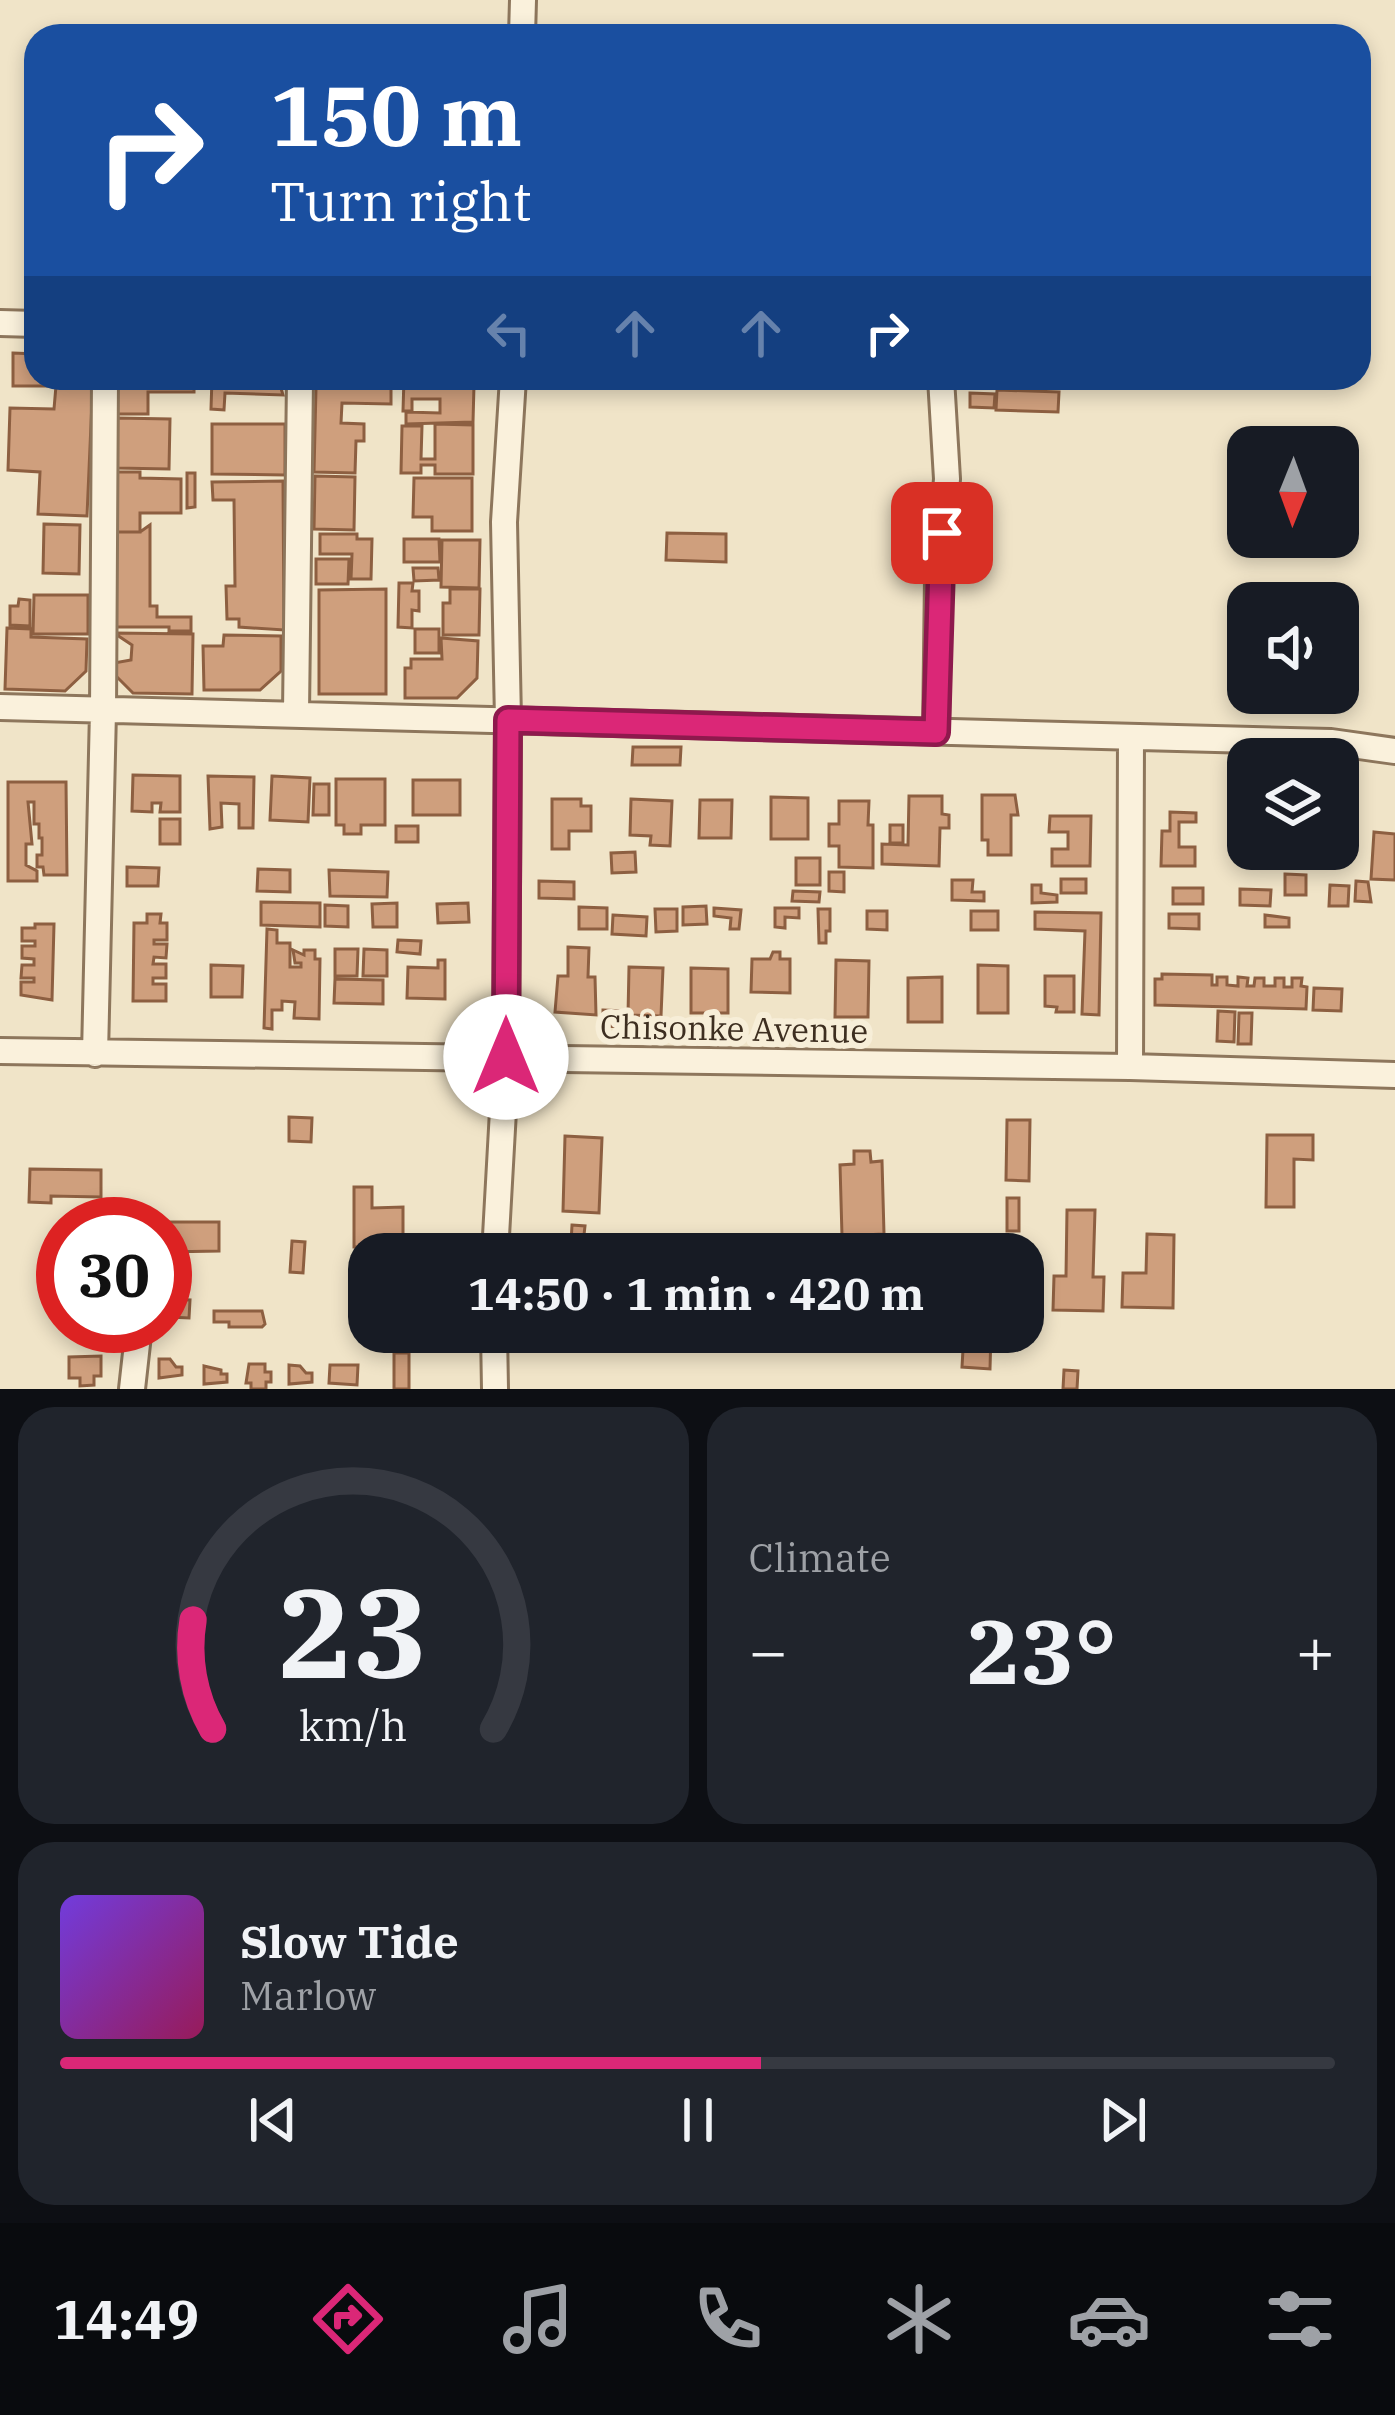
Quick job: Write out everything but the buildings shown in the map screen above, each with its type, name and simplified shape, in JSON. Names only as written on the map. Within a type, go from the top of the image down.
[{"type":"street","points":[[95,1054],[105,390]]},
{"type":"street","points":[[296,713],[300,390]]},
{"type":"street","points":[[496,1233],[506,1057],[504,522],[512,390]]},
{"type":"street","points":[[936,732],[938,578],[947,479],[942,390]]},
{"type":"street","points":[[0,707],[1331,742],[1395,751]]},
{"type":"street","points":[[1130,1067],[1131,737]]},
{"type":"street","name":"Chisonke Avenue","points":[[0,1051],[1395,1075]]},
{"type":"street","points":[[132,1389],[136,1353]]},
{"type":"street","points":[[494,1353],[495,1389]]},
{"type":"route","points":[[506,1057],[508,720],[936,732],[942,533]]}]
